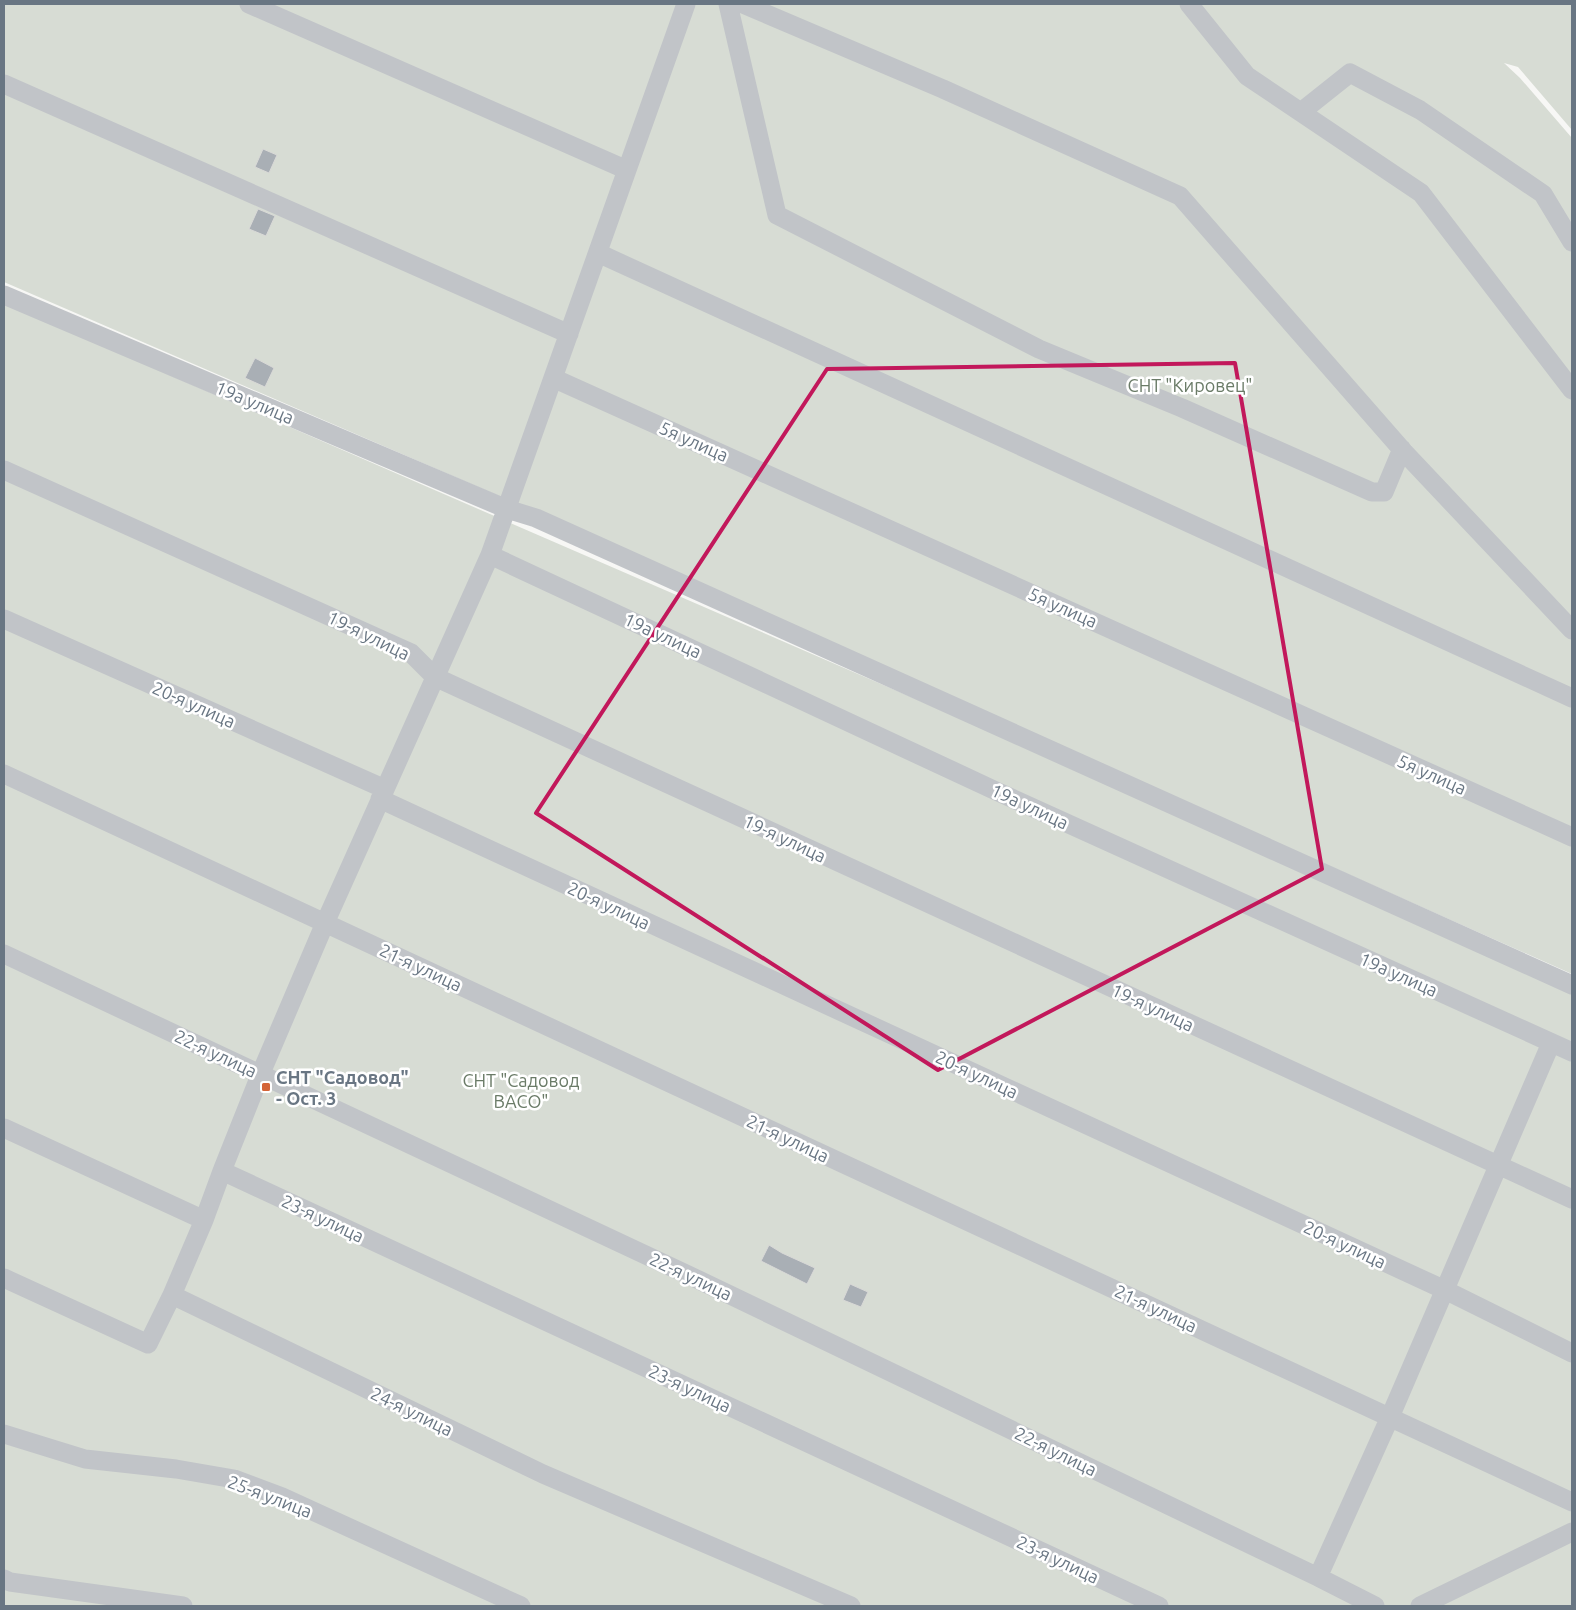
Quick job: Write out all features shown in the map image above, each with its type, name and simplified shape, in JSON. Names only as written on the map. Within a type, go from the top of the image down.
[{"type":"street","points":[[248,4],[627,170]]},
{"type":"street","points":[[4,1278],[148,1344],[172,1295],[204,1220],[261,1073],[325,923],[490,554],[686,4]]},
{"type":"street","points":[[728,4],[776,215],[1039,349],[1182,408],[1372,492],[1384,492],[1402,449]]},
{"type":"street","points":[[742,4],[944,89],[1180,196],[1402,449],[1572,630]]},
{"type":"street","points":[[1189,4],[1247,76],[1421,193],[1572,390]]},
{"type":"street","points":[[1301,112],[1350,73],[1420,110],[1543,194],[1572,242]]},
{"type":"street","points":[[4,84],[569,334]]},
{"type":"street","points":[[598,253],[1572,698]]},
{"type":"street","name":"19а улица","points":[[4,295],[507,509],[536,518],[1572,984]]},
{"type":"street","name":"5я улица","points":[[553,378],[1572,837]]},
{"type":"street","name":"19-я улица","points":[[4,470],[411,652],[435,677],[1572,1199]]},
{"type":"street","name":"19а улица","points":[[490,554],[996,791],[1572,1052]]},
{"type":"street","name":"20-я улица","points":[[4,620],[383,794],[1445,1290],[1572,1353]]},
{"type":"street","name":"21-я улица","points":[[4,774],[1572,1502]]},
{"type":"street","name":"22-я улица","points":[[4,954],[691,1276],[1375,1606]]},
{"type":"street","points":[[1318,1577],[1390,1417],[1551,1043]]},
{"type":"street","points":[[4,1128],[204,1220]]},
{"type":"street","name":"23-я улица","points":[[222,1171],[1159,1606]]},
{"type":"street","name":"24-я улица","points":[[172,1295],[542,1474],[851,1606]]},
{"type":"street","name":"25-я улица","points":[[4,1434],[85,1459],[176,1469],[234,1479],[282,1497],[521,1606]]},
{"type":"street","points":[[1420,1606],[1572,1532]]},
{"type":"street","points":[[4,1579],[10,1582],[183,1606]]},
{"type":"highlighted area","points":[[1235,363],[1322,869],[938,1070],[536,813],[827,369]]},
{"type":"green space","name":"СНТ \"Кировец\"","points":[[4,4],[1572,4],[1572,130],[1518,67],[1504,63],[1520,78],[1572,138],[1572,974],[515,503],[4,282]]},
{"type":"green space","name":"СНТ \"Садовод ВАСО\"","points":[[4,303],[1572,984],[1572,1606],[4,1606]]},
{"type":"building","points":[[263,149],[277,155],[269,173],[255,167]]},
{"type":"building","points":[[258,209],[275,216],[266,236],[249,229]]},
{"type":"building","points":[[255,358],[274,368],[265,387],[245,378]]},
{"type":"building","points":[[769,1245],[815,1268],[807,1284],[761,1261]]},
{"type":"building","points":[[850,1284],[868,1292],[861,1307],[843,1300]]},
{"type":"place","name":"СНТ \"Садовод\" - Ост. 3","points":[[266,1087]]}]
